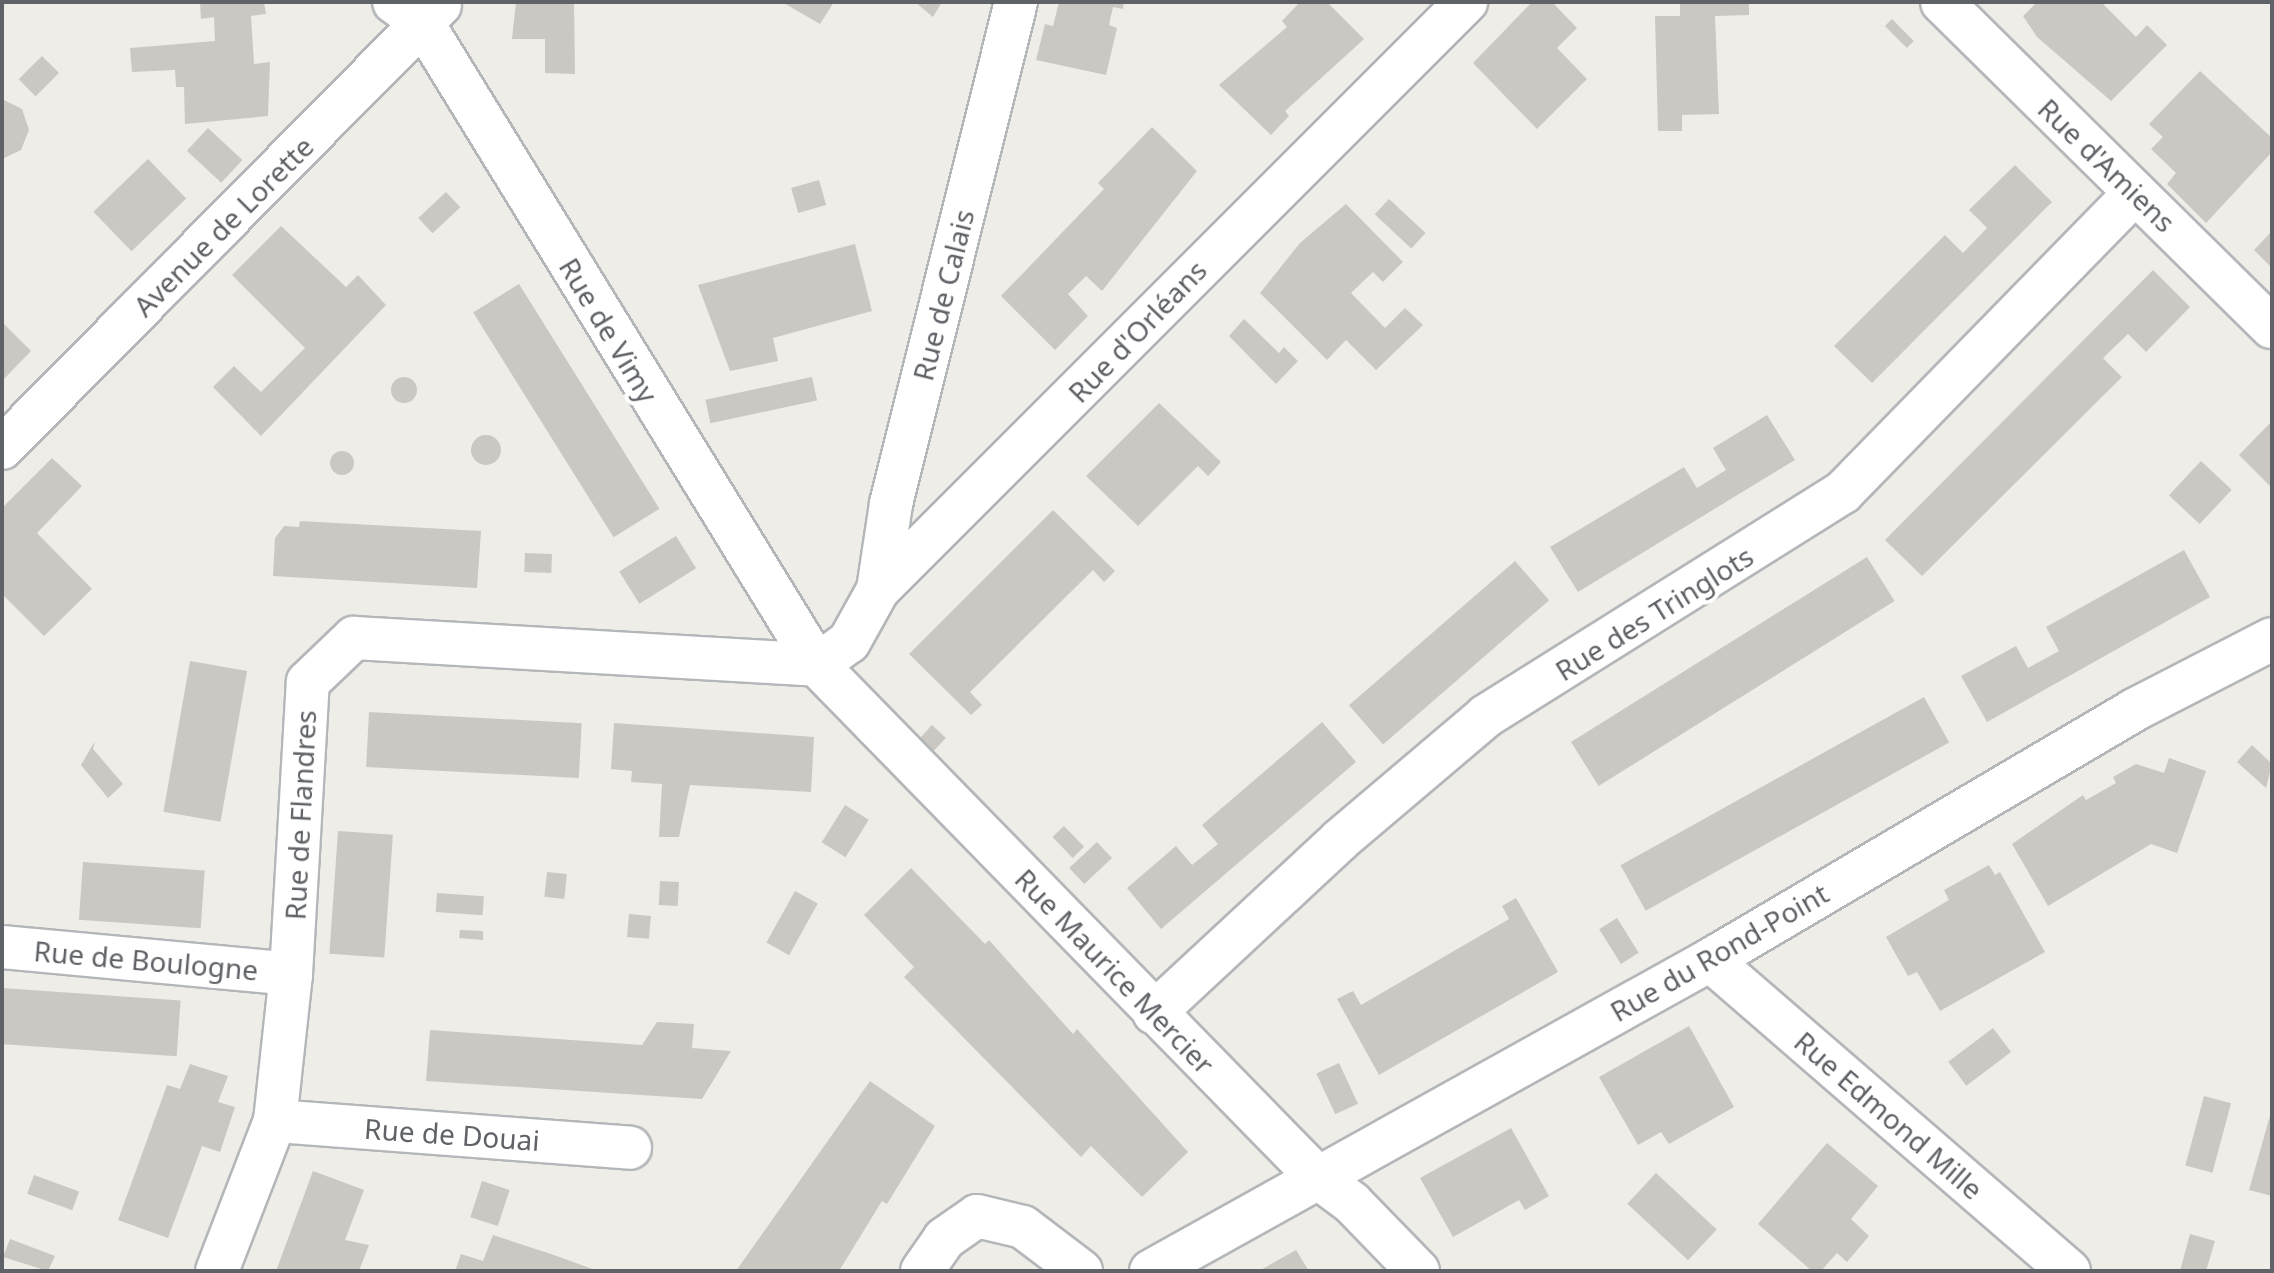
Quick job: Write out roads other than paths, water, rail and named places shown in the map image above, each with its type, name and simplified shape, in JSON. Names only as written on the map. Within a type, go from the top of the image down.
[{"type":"street","name":"Rue de Calais","points":[[878,590],[891,504],[1016,2]]},
{"type":"street","name":"Rue d'Orléans","points":[[817,665],[849,642],[878,590],[1466,2]]},
{"type":"street","name":"Rue d'Amiens","points":[[1942,2],[2272,327]]},
{"type":"street","name":"Avenue de Lorette","points":[[2,448],[420,9]]},
{"type":"street","name":"Rue de Vimy","points":[[420,9],[817,665]]},
{"type":"street","name":"Rue des Tringlots","points":[[1154,1013],[1340,840],[1486,716],[1843,492],[2135,193]]},
{"type":"street","name":"Rue de Flandres","points":[[217,1271],[275,1121],[291,974],[308,682],[354,638],[817,665]]},
{"type":"street","name":"Rue du Rond-Point","points":[[1158,1267],[1710,960],[2134,710],[2272,639]]},
{"type":"street","name":"Rue Maurice Mercier","points":[[817,665],[1154,1013],[1317,1177],[1352,1203],[1418,1271]]},
{"type":"street","name":"Rue de Boulogne","points":[[2,947],[291,974]]},
{"type":"street","name":"Rue Edmond Mille","points":[[1710,960],[2069,1271]]},
{"type":"street","name":"Rue de Douai","points":[[275,1121],[630,1148]]},
{"type":"street","points":[[922,1271],[944,1239],[977,1216],[1023,1227],[1081,1271]]}]
